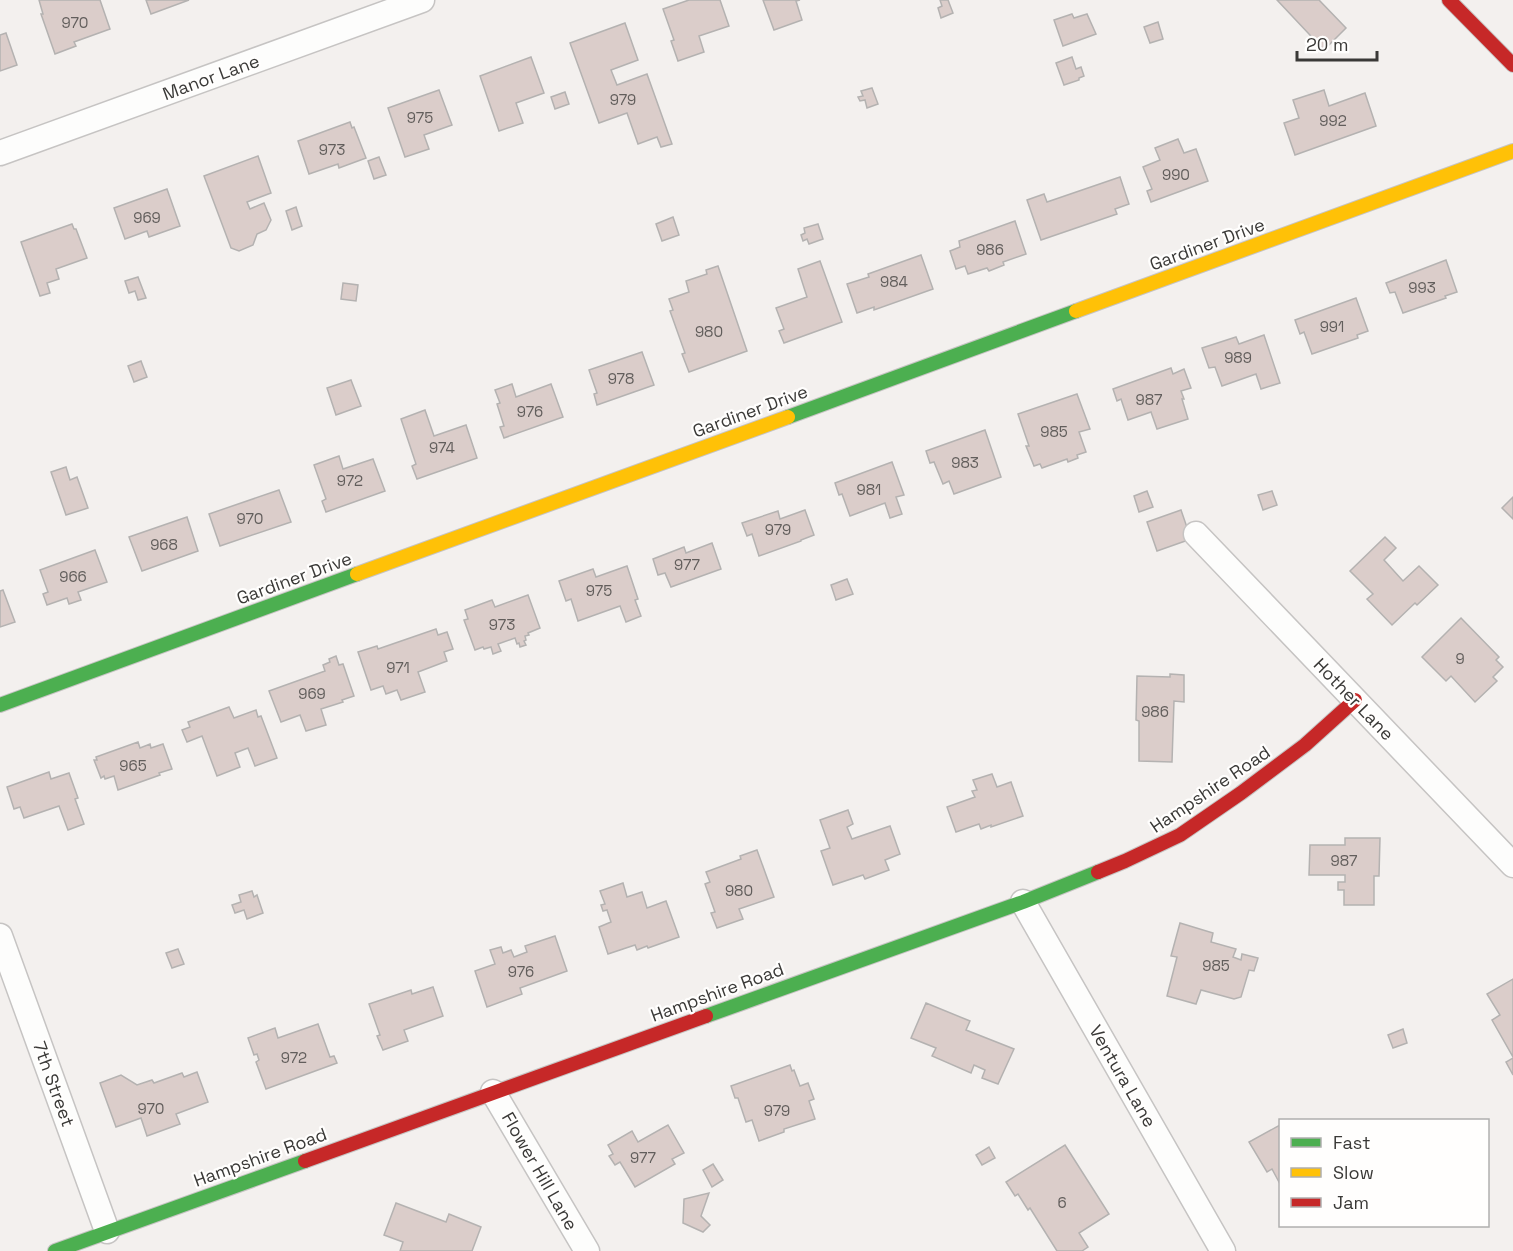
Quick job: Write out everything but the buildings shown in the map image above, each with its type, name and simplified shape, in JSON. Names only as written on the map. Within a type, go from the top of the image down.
[{"type":"street","name":"Manor Lane","points":[[0,153],[422,0]]},
{"type":"street","points":[[1449,0],[1513,65]]},
{"type":"street","name":"Gardiner Drive","points":[[0,705],[1513,151]]},
{"type":"street","name":"Hother Lane","points":[[1196,534],[1513,865]]},
{"type":"street","name":"Hampshire Road","points":[[55,1251],[1023,902],[1125,861],[1180,835],[1241,793],[1305,745],[1355,700]]},
{"type":"street","name":"Ventura Lane","points":[[1023,902],[1222,1251]]},
{"type":"street","name":"7th Street","points":[[0,936],[107,1231]]},
{"type":"street","name":"Flower Hill Lane","points":[[493,1092],[587,1251]]},
{"type":"traffic: fast","points":[[788,417],[1076,311]]},
{"type":"traffic: fast","points":[[0,705],[357,574]]},
{"type":"traffic: fast","points":[[706,1016],[1023,902],[1098,872]]},
{"type":"traffic: fast","points":[[55,1251],[305,1161]]},
{"type":"traffic: slow","points":[[1076,311],[1513,151]]},
{"type":"traffic: slow","points":[[357,574],[788,417]]},
{"type":"traffic: jam","points":[[1449,0],[1513,65]]},
{"type":"traffic: jam","points":[[1098,872],[1180,835],[1305,745],[1355,700]]},
{"type":"traffic: jam","points":[[305,1161],[706,1016]]}]
